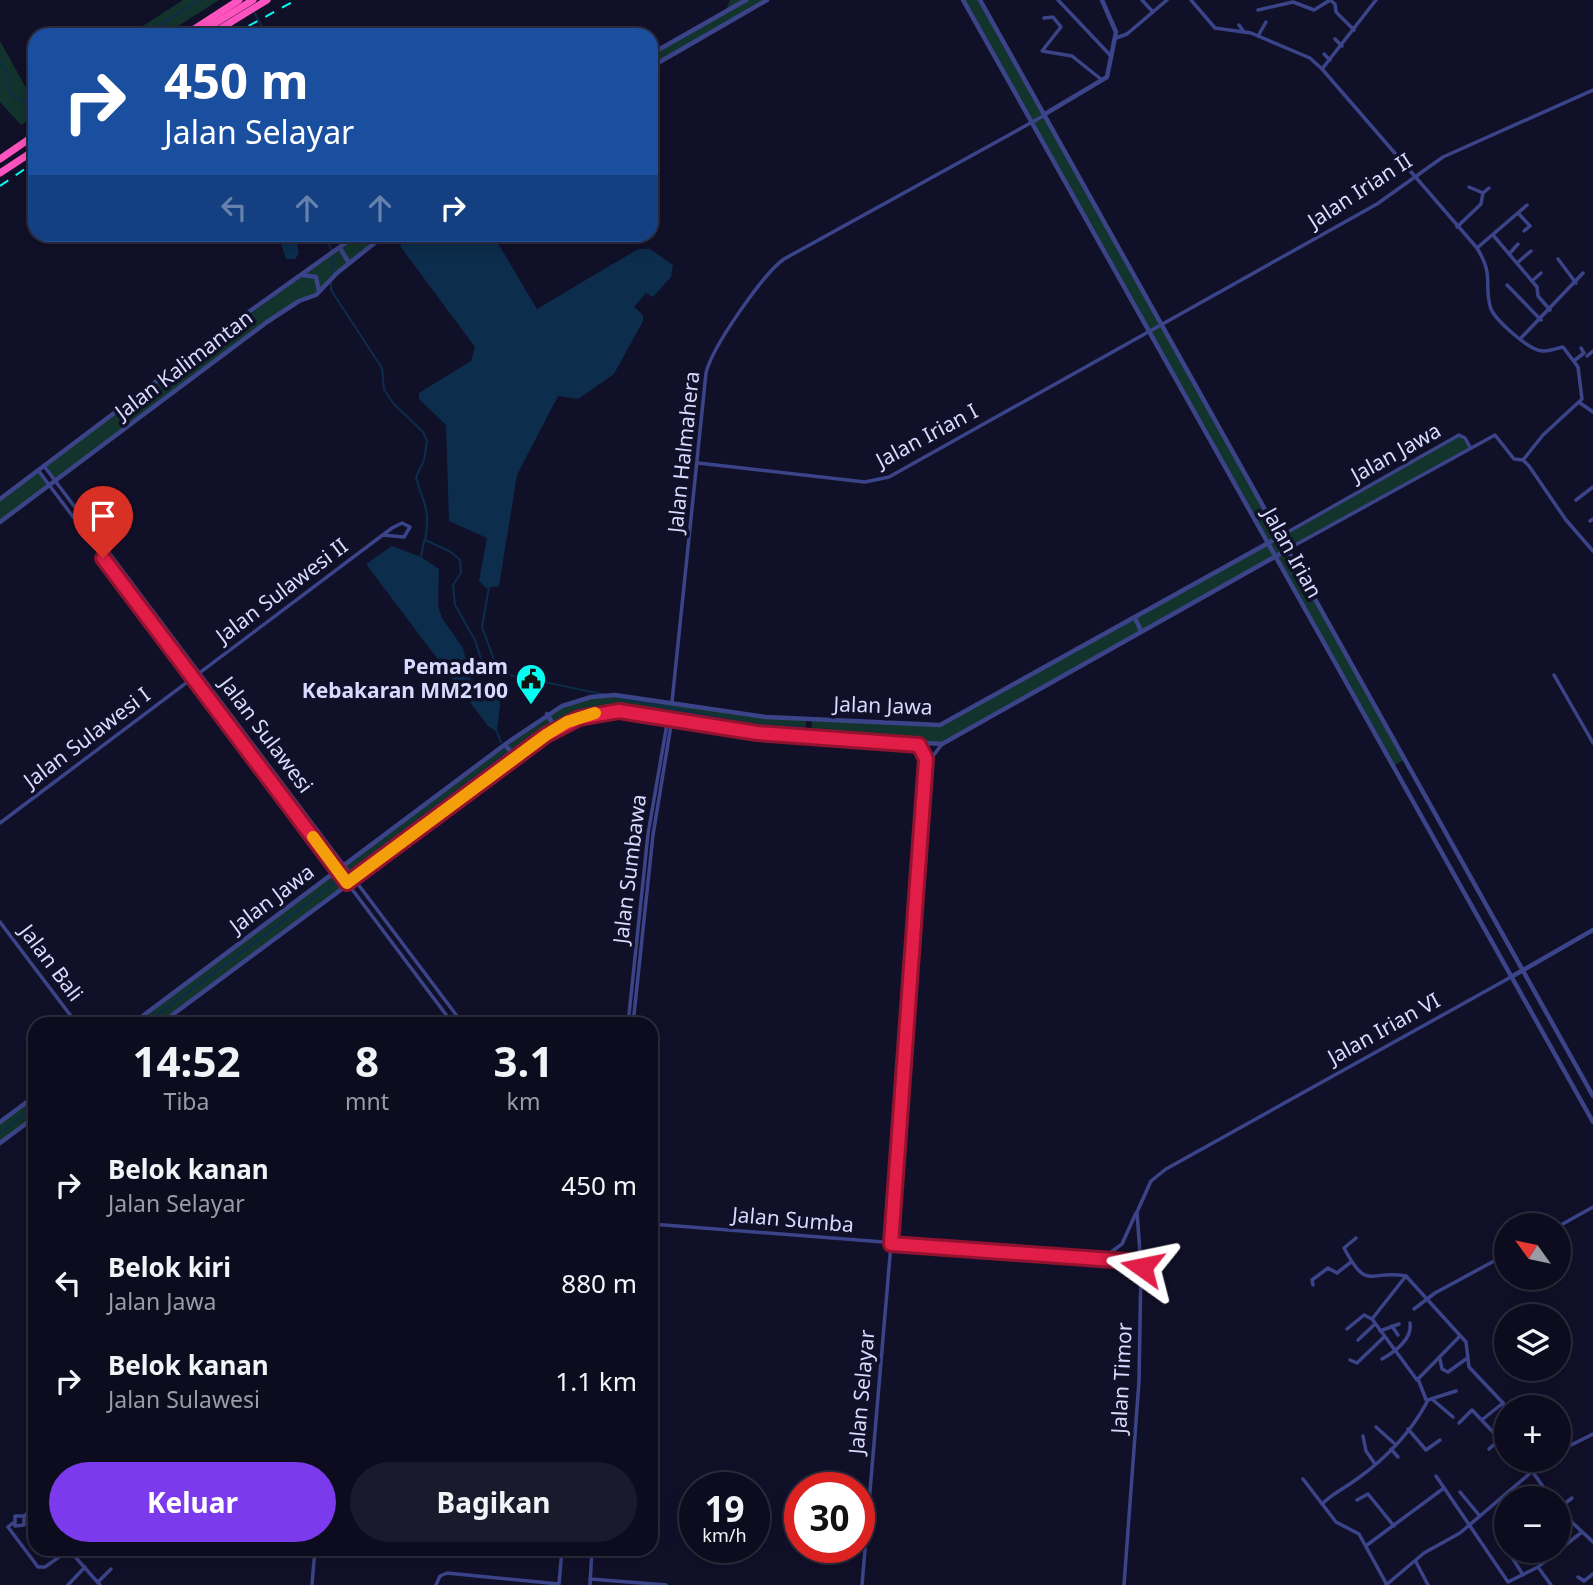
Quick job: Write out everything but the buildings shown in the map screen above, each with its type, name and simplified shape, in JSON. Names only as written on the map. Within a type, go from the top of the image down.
[{"type":"highway","points":[[199,28],[245,0]]},
{"type":"highway","points":[[209,28],[256,2],[267,0]]},
{"type":"highway","points":[[197,28],[237,1]]},
{"type":"highway","points":[[221,28],[256,2]]},
{"type":"highway","points":[[0,159],[28,140]]},
{"type":"highway","points":[[0,173],[28,155]]},
{"type":"street","points":[[658,50],[746,0]]},
{"type":"street","points":[[658,63],[767,0]]},
{"type":"street","name":"Jalan Irian","points":[[964,0],[1593,1122]]},
{"type":"street","name":"Jalan Irian","points":[[980,0],[1163,325],[1171,346],[1593,1096]]},
{"type":"street","points":[[1058,0],[1112,57]]},
{"type":"street","points":[[1045,114],[1103,82],[1116,38],[1115,26],[1102,0]]},
{"type":"street","points":[[1142,0],[1153,12]]},
{"type":"street","points":[[1116,38],[1127,34],[1167,0]]},
{"type":"street","points":[[1191,0],[1198,3],[1216,28],[1258,36],[1310,58],[1322,69],[1477,248],[1487,266],[1492,312],[1539,351],[1563,347],[1575,360],[1583,393],[1580,403],[1543,435],[1523,460]]},
{"type":"street","points":[[1322,69],[1376,0]]},
{"type":"street","points":[[1258,9],[1293,2],[1314,10],[1330,1],[1335,4],[1337,13],[1354,30]]},
{"type":"street","points":[[1044,18],[1053,18],[1060,27],[1042,51],[1069,55],[1103,82]]},
{"type":"street","points":[[1258,36],[1266,22]]},
{"type":"street","points":[[1239,24],[1244,32]]},
{"type":"street","points":[[1335,39],[1342,46]]},
{"type":"street","points":[[1324,54],[1330,60]]},
{"type":"street","name":"Jalan Irian II","points":[[1150,332],[1377,204],[1443,157],[1593,90]]},
{"type":"street","name":"Jalan Halmahera","points":[[673,702],[708,366],[774,267],[1045,114]]},
{"type":"street","points":[[1469,187],[1483,193]]},
{"type":"street","points":[[1457,227],[1481,204],[1483,193],[1489,188]]},
{"type":"street","points":[[1477,248],[1527,205]]},
{"type":"street","points":[[1518,213],[1530,226],[1524,231]]},
{"type":"street","points":[[1493,235],[1537,286],[1538,296],[1550,310]]},
{"type":"street","name":"Jalan Kalimantan","points":[[0,499],[348,242]]},
{"type":"street","name":"Jalan Kalimantan","points":[[0,522],[267,321],[319,291],[376,242]]},
{"type":"street","points":[[1509,254],[1518,244]]},
{"type":"street","points":[[337,250],[349,263]]},
{"type":"street","points":[[1517,263],[1531,251]]},
{"type":"street","points":[[1558,259],[1576,283]]},
{"type":"street","points":[[1532,281],[1541,273]]},
{"type":"street","points":[[1521,338],[1583,273]]},
{"type":"street","points":[[302,275],[316,277],[319,291]]},
{"type":"street","points":[[1507,285],[1541,320]]},
{"type":"street","name":"Jalan Irian I","points":[[698,463],[865,482],[881,480],[1150,332]]},
{"type":"street","points":[[1581,348],[1586,356]]},
{"type":"street","points":[[1575,360],[1593,351]]},
{"type":"street","points":[[1580,403],[1593,412]]},
{"type":"street","name":"Jalan Jawa","points":[[141,1017],[504,745],[547,714],[575,701],[603,695],[627,695],[766,717],[940,725],[1459,435],[1465,438],[1470,447],[942,744],[919,745],[757,733],[609,711],[579,718],[556,729],[516,757],[169,1017]]},
{"type":"street","points":[[1470,447],[1495,435],[1514,459],[1523,460],[1566,520],[1593,551]]},
{"type":"street","name":"Jalan Sulawesi","points":[[44,466],[458,1017]]},
{"type":"street","name":"Jalan Sulawesi","points":[[38,470],[448,1017]]},
{"type":"street","points":[[1576,500],[1593,488]]},
{"type":"street","name":"Jalan Sulawesi II","points":[[193,677],[199,673],[383,535],[397,525],[402,523],[410,527],[404,537],[383,535]]},
{"type":"street","points":[[1135,618],[1142,631]]},
{"type":"street","points":[[1554,675],[1593,743]]},
{"type":"street","name":"Jalan Sulawesi I","points":[[0,823],[193,677]]},
{"type":"street","points":[[547,714],[556,729]]},
{"type":"street","name":"Jalan Sumbawa","points":[[631,1017],[648,834],[670,719]]},
{"type":"street","name":"Jalan Selayar","points":[[862,1585],[927,776],[930,757],[942,744]]},
{"type":"street","points":[[504,745],[516,757]]},
{"type":"street","name":"Jalan Selayar","points":[[919,745],[926,755],[927,776]]},
{"type":"street","points":[[1393,766],[1404,760]]},
{"type":"street","name":"Jalan Bali","points":[[0,922],[72,1017]]},
{"type":"street","name":"Jalan Irian VI","points":[[1189,1156],[1593,930]]},
{"type":"street","points":[[0,1122],[28,1101]]},
{"type":"street","points":[[0,1143],[28,1122]]},
{"type":"street","name":"Jalan Timor","points":[[1124,1585],[1139,1381],[1141,1262],[1137,1212],[1142,1197],[1155,1176],[1189,1156]]},
{"type":"street","points":[[1572,1219],[1593,1207]]},
{"type":"street","points":[[1101,1259],[1122,1244],[1137,1212]]},
{"type":"street","name":"Jalan Sumba","points":[[658,1225],[1141,1262]]},
{"type":"street","points":[[1356,1238],[1344,1248],[1352,1262],[1370,1278],[1406,1276],[1468,1346],[1466,1359],[1469,1367],[1495,1395]]},
{"type":"street","points":[[1414,1309],[1428,1298],[1494,1261]]},
{"type":"street","points":[[1313,1285],[1312,1280],[1328,1268],[1337,1273],[1352,1262]]},
{"type":"street","points":[[1372,1319],[1406,1276]]},
{"type":"street","points":[[1347,1329],[1364,1315],[1372,1319],[1430,1400],[1453,1417]]},
{"type":"street","points":[[1382,1359],[1406,1341],[1411,1330],[1410,1323]]},
{"type":"street","points":[[1357,1340],[1375,1324]]},
{"type":"street","points":[[1380,1331],[1399,1324]]},
{"type":"street","points":[[1392,1326],[1398,1335]]},
{"type":"street","points":[[1418,1380],[1460,1336]]},
{"type":"street","points":[[1350,1360],[1357,1363],[1384,1337]]},
{"type":"street","points":[[1440,1358],[1445,1371],[1452,1371],[1466,1359]]},
{"type":"street","points":[[1432,1366],[1441,1366]]},
{"type":"street","points":[[1322,1504],[1391,1450],[1430,1400],[1456,1391]]},
{"type":"street","points":[[1459,1423],[1472,1410],[1494,1430]]},
{"type":"street","points":[[1483,1419],[1494,1410]]},
{"type":"street","points":[[1376,1427],[1396,1444]]},
{"type":"street","points":[[1408,1429],[1426,1450],[1440,1440]]},
{"type":"street","points":[[1571,1445],[1593,1434]]},
{"type":"street","points":[[1363,1436],[1366,1451],[1375,1464]]},
{"type":"street","points":[[1489,1449],[1494,1445]]},
{"type":"street","points":[[1391,1450],[1398,1457]]},
{"type":"street","points":[[1303,1479],[1336,1522],[1359,1534],[1386,1585],[1467,1525],[1532,1472]]},
{"type":"street","points":[[1436,1476],[1467,1525],[1510,1581],[1516,1585]]},
{"type":"street","points":[[1367,1545],[1444,1488]]},
{"type":"street","points":[[1460,1492],[1479,1514]]},
{"type":"street","points":[[1357,1500],[1368,1494],[1394,1526]]},
{"type":"street","points":[[28,1513],[24,1516],[16,1515],[8,1527],[28,1555]]},
{"type":"street","points":[[13,1523],[22,1527],[26,1521],[24,1516]]},
{"type":"street","points":[[1571,1520],[1591,1536],[1593,1542]]},
{"type":"street","points":[[1571,1541],[1583,1532]]},
{"type":"street","points":[[29,1556],[37,1567],[45,1567],[61,1556]]},
{"type":"street","points":[[75,1556],[99,1583],[111,1569]]},
{"type":"street","points":[[312,1585],[314,1556]]},
{"type":"street","points":[[436,1585],[440,1576],[447,1573],[559,1585],[561,1556]]},
{"type":"street","points":[[590,1585],[592,1556]]},
{"type":"street","points":[[1415,1561],[1428,1585]]},
{"type":"street","points":[[1516,1563],[1523,1575]]},
{"type":"street","points":[[1503,1585],[1543,1563]]},
{"type":"street","points":[[68,1585],[85,1567]]},
{"type":"street","points":[[1538,1567],[1550,1585]]},
{"type":"street","points":[[1578,1577],[1584,1581],[1593,1573]]},
{"type":"street","points":[[590,1579],[666,1585]]},
{"type":"green space","points":[[183,0],[219,0],[175,28],[140,28]]},
{"type":"green space","points":[[730,0],[767,0],[658,63],[658,50],[726,11]]},
{"type":"green space","points":[[963,0],[980,0],[1279,537],[1459,435],[1470,447],[1287,550],[1404,760],[1393,766],[1276,557],[936,745],[811,736],[812,720],[940,725],[1268,543]]},
{"type":"green space","points":[[0,41],[28,88],[28,120],[21,125],[0,102]]},
{"type":"green space","points":[[348,242],[377,242],[337,273],[316,295],[299,301],[56,481],[44,466]]},
{"type":"green space","points":[[38,470],[49,485],[0,522],[0,499]]},
{"type":"green space","points":[[603,695],[806,720],[805,736],[732,730],[609,711],[567,722],[354,878],[344,864],[504,745],[562,706]]},
{"type":"green space","points":[[337,869],[347,883],[169,1017],[141,1017]]},
{"type":"green space","points":[[28,1101],[28,1122],[0,1143],[0,1123]]},
{"type":"water","points":[[280,242],[297,242],[299,254],[295,259],[286,259]]},
{"type":"water","points":[[404,242],[497,242],[537,309],[638,249],[650,249],[673,265],[671,277],[653,297],[646,293],[634,307],[643,315],[643,321],[614,374],[578,399],[558,396],[517,475],[499,586],[486,588],[479,581],[487,538],[449,521],[446,425],[419,399],[419,393],[471,361],[475,347],[400,246]]},
{"type":"water","points":[[392,546],[421,557],[439,569],[438,606],[442,618],[463,648],[473,690],[482,694],[493,690],[501,695],[497,732],[488,726],[366,564]]},
{"type":"waterway","points":[[156,28],[199,0]]},
{"type":"waterway","points":[[253,10],[262,28]]},
{"type":"waterway","points":[[0,60],[8,74],[10,94],[28,103]]},
{"type":"waterway","points":[[328,242],[331,250]]},
{"type":"waterway","points":[[332,256],[332,274]]},
{"type":"waterway","points":[[331,283],[331,290],[382,368],[384,389],[393,403],[423,432],[427,441],[424,460],[416,477],[427,513],[425,540],[451,552],[460,560],[461,573],[453,585],[455,605],[475,640],[485,672],[603,694]]},
{"type":"waterway","points":[[421,557],[424,541]]},
{"type":"waterway","points":[[489,587],[482,627],[499,673]]},
{"type":"waterway","points":[[616,697],[749,724],[803,727]]},
{"type":"waterway","points":[[497,732],[501,742]]},
{"type":"waterway","points":[[154,1017],[503,756],[504,751]]},
{"type":"waterway","points":[[0,1133],[28,1111]]},
{"type":"railway","points":[[245,28],[296,0]]},
{"type":"railway","points":[[0,186],[28,167]]},
{"type":"slow traffic","points":[[313,837],[347,883],[546,735],[567,722],[595,713]]},
{"type":"place","name":"Pemadam Kebakaran MM2100","points":[[531,706]]},
{"type":"route","points":[[103,558],[347,883],[546,735],[567,722],[598,713],[632,712],[757,733],[919,745],[925,752],[926,759],[891,1244],[1141,1262],[1142,1267]]}]
